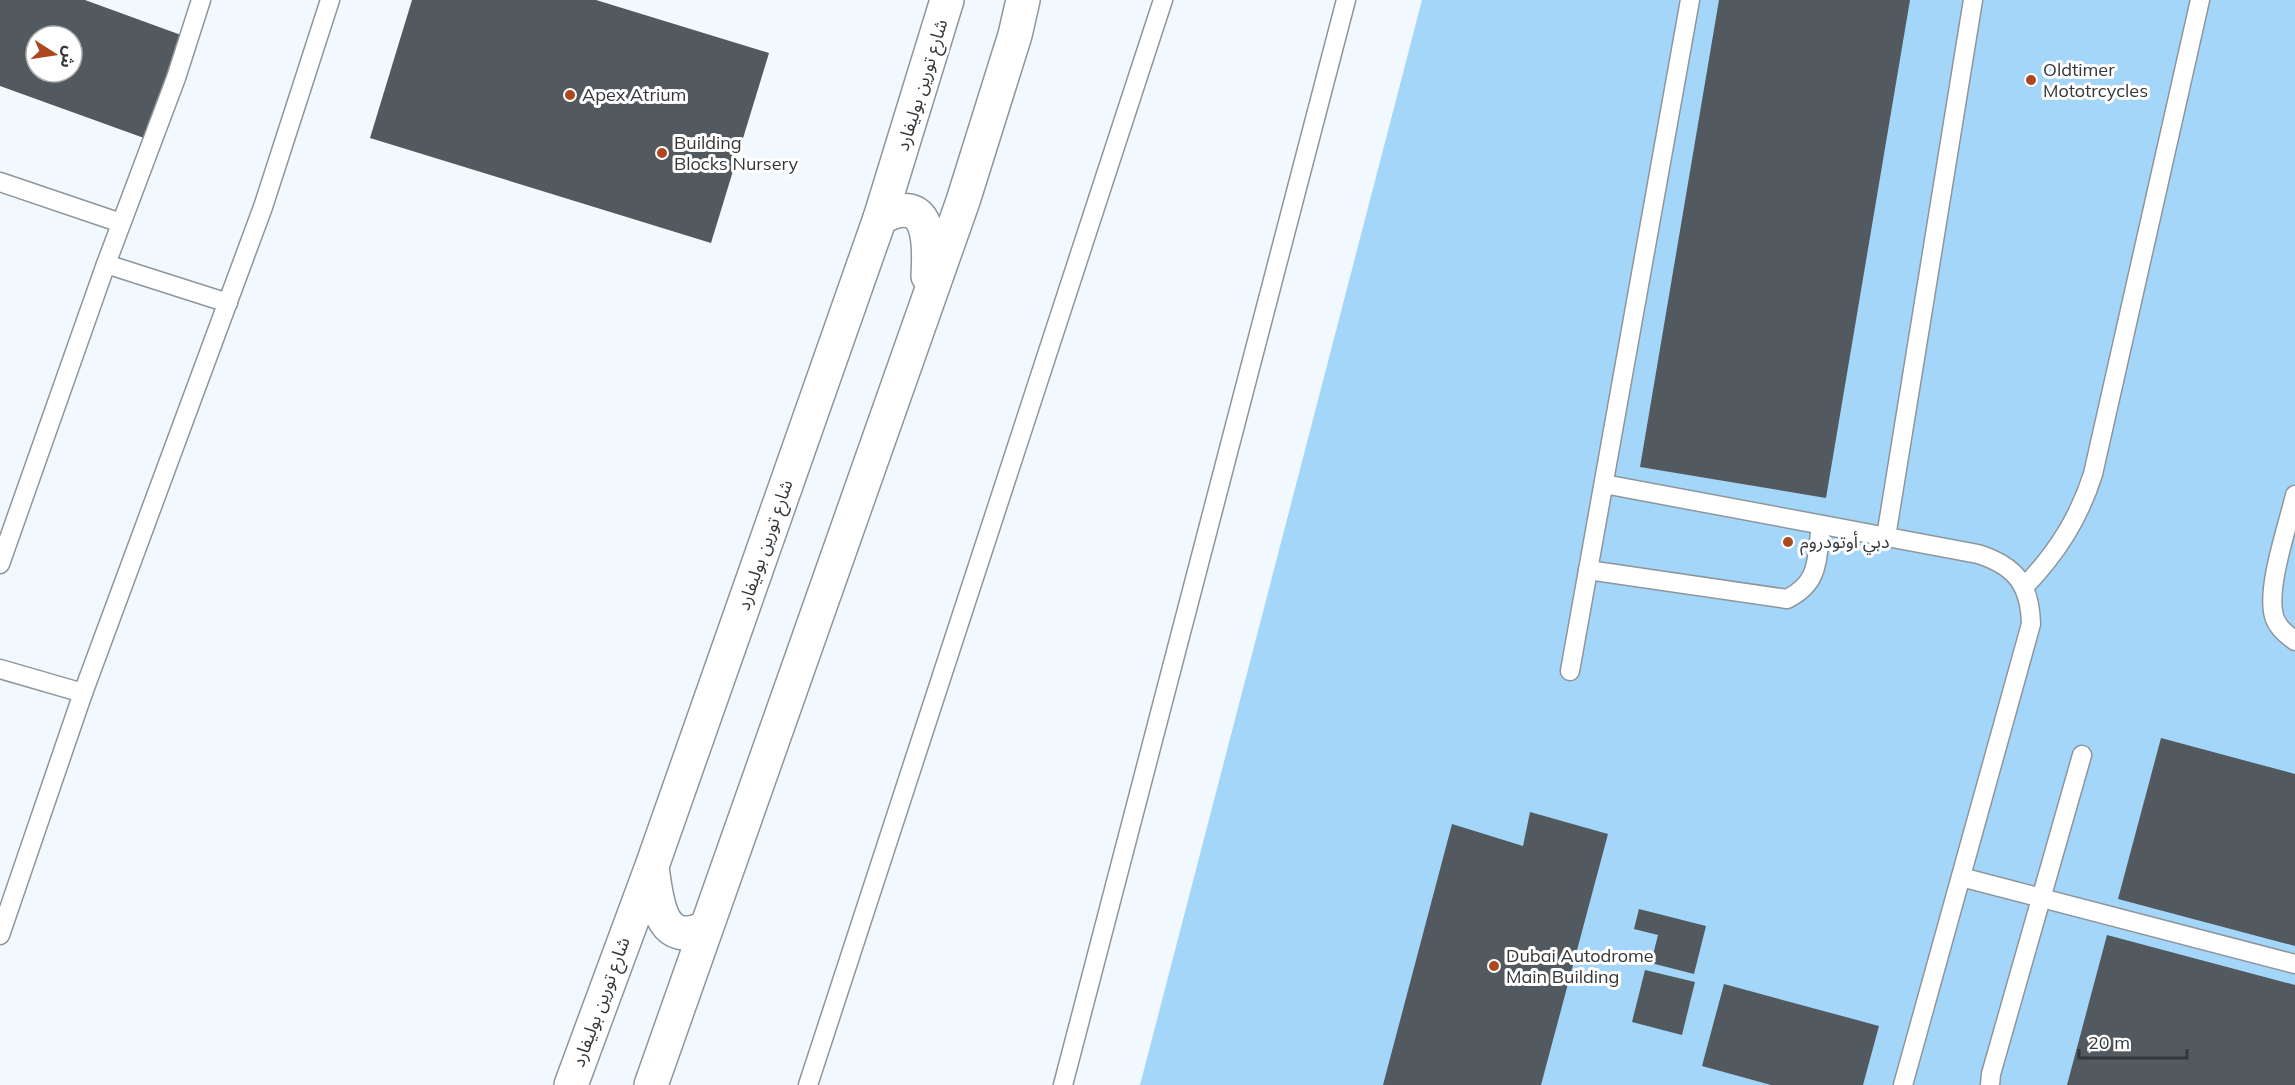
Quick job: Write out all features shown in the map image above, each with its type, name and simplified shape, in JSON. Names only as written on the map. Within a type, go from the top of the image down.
[{"type":"main road","name":"شارع تورين بوليفارد","points":[[571,1085],[651,866],[880,218],[948,0]]},
{"type":"main road","points":[[651,1085],[963,201],[1015,35],[1023,0]]},
{"type":"main road","points":[[880,218],[894,211],[908,211],[921,219],[928,232],[930,247],[927,298]]},
{"type":"main road","points":[[651,866],[660,911],[665,922],[673,929],[683,933],[695,933],[705,928]]},
{"type":"lane","points":[[0,564],[106,264],[176,78],[201,0]]},
{"type":"lane","points":[[0,934],[83,693],[228,303],[295,113],[330,0]]},
{"type":"lane","points":[[808,1085],[1163,0]]},
{"type":"lane","points":[[1063,1085],[1346,0]]},
{"type":"lane","points":[[1570,671],[1690,0]]},
{"type":"lane","points":[[1886,537],[1973,0]]},
{"type":"lane","points":[[2024,587],[2059,546],[2085,499],[2093,474],[2200,0]]},
{"type":"lane","points":[[0,182],[122,223]]},
{"type":"lane","points":[[106,264],[228,303]]},
{"type":"lane","points":[[1604,484],[1978,554],[1997,560],[2013,571],[2024,587],[2030,604],[2031,624],[1903,1085]]},
{"type":"lane","points":[[2295,495],[2274,583],[2272,601],[2274,617],[2282,631],[2295,641]]},
{"type":"lane","points":[[1588,570],[1787,599],[1803,592],[1813,578],[1821,525]]},
{"type":"lane","points":[[0,669],[83,693]]},
{"type":"lane","points":[[1990,1085],[1991,1074],[2082,755]]},
{"type":"lane","points":[[1961,877],[2295,964]]},
{"type":"shaded area","name":"دبي أوتودروم","points":[[1422,0],[2295,0],[2295,1085],[1140,1085]]},
{"type":"building","points":[[0,0],[85,0],[181,35],[144,138],[0,86]]},
{"type":"building","name":"Apex Atrium","points":[[412,0],[596,0],[769,53],[711,243],[370,138]]},
{"type":"building","points":[[1719,0],[1910,0],[1826,498],[1640,467]]},
{"type":"building","points":[[2161,738],[2295,774],[2295,946],[2118,899]]},
{"type":"building","name":"Dubai Autodrome Main Building","points":[[1530,812],[1608,834],[1541,1085],[1383,1085],[1452,824],[1523,846]]},
{"type":"building","points":[[1639,909],[1706,926],[1694,974],[1651,963],[1658,935],[1634,929]]},
{"type":"building","points":[[2107,935],[2295,985],[2295,1085],[2067,1085]]},
{"type":"building","points":[[1645,970],[1695,982],[1682,1035],[1632,1022]]},
{"type":"building","points":[[1724,984],[1879,1026],[1863,1085],[1771,1085],[1702,1066]]},
{"type":"place","name":"Oldtimer Mototrcycles","points":[[2031,80]]},
{"type":"place","name":"Apex Atrium","points":[[570,95]]},
{"type":"place","name":"Building Blocks Nursery","points":[[662,153]]},
{"type":"place","name":"دبي أوتودروم","points":[[1788,542]]},
{"type":"place","name":"Dubai Autodrome Main Building","points":[[1494,966]]}]
